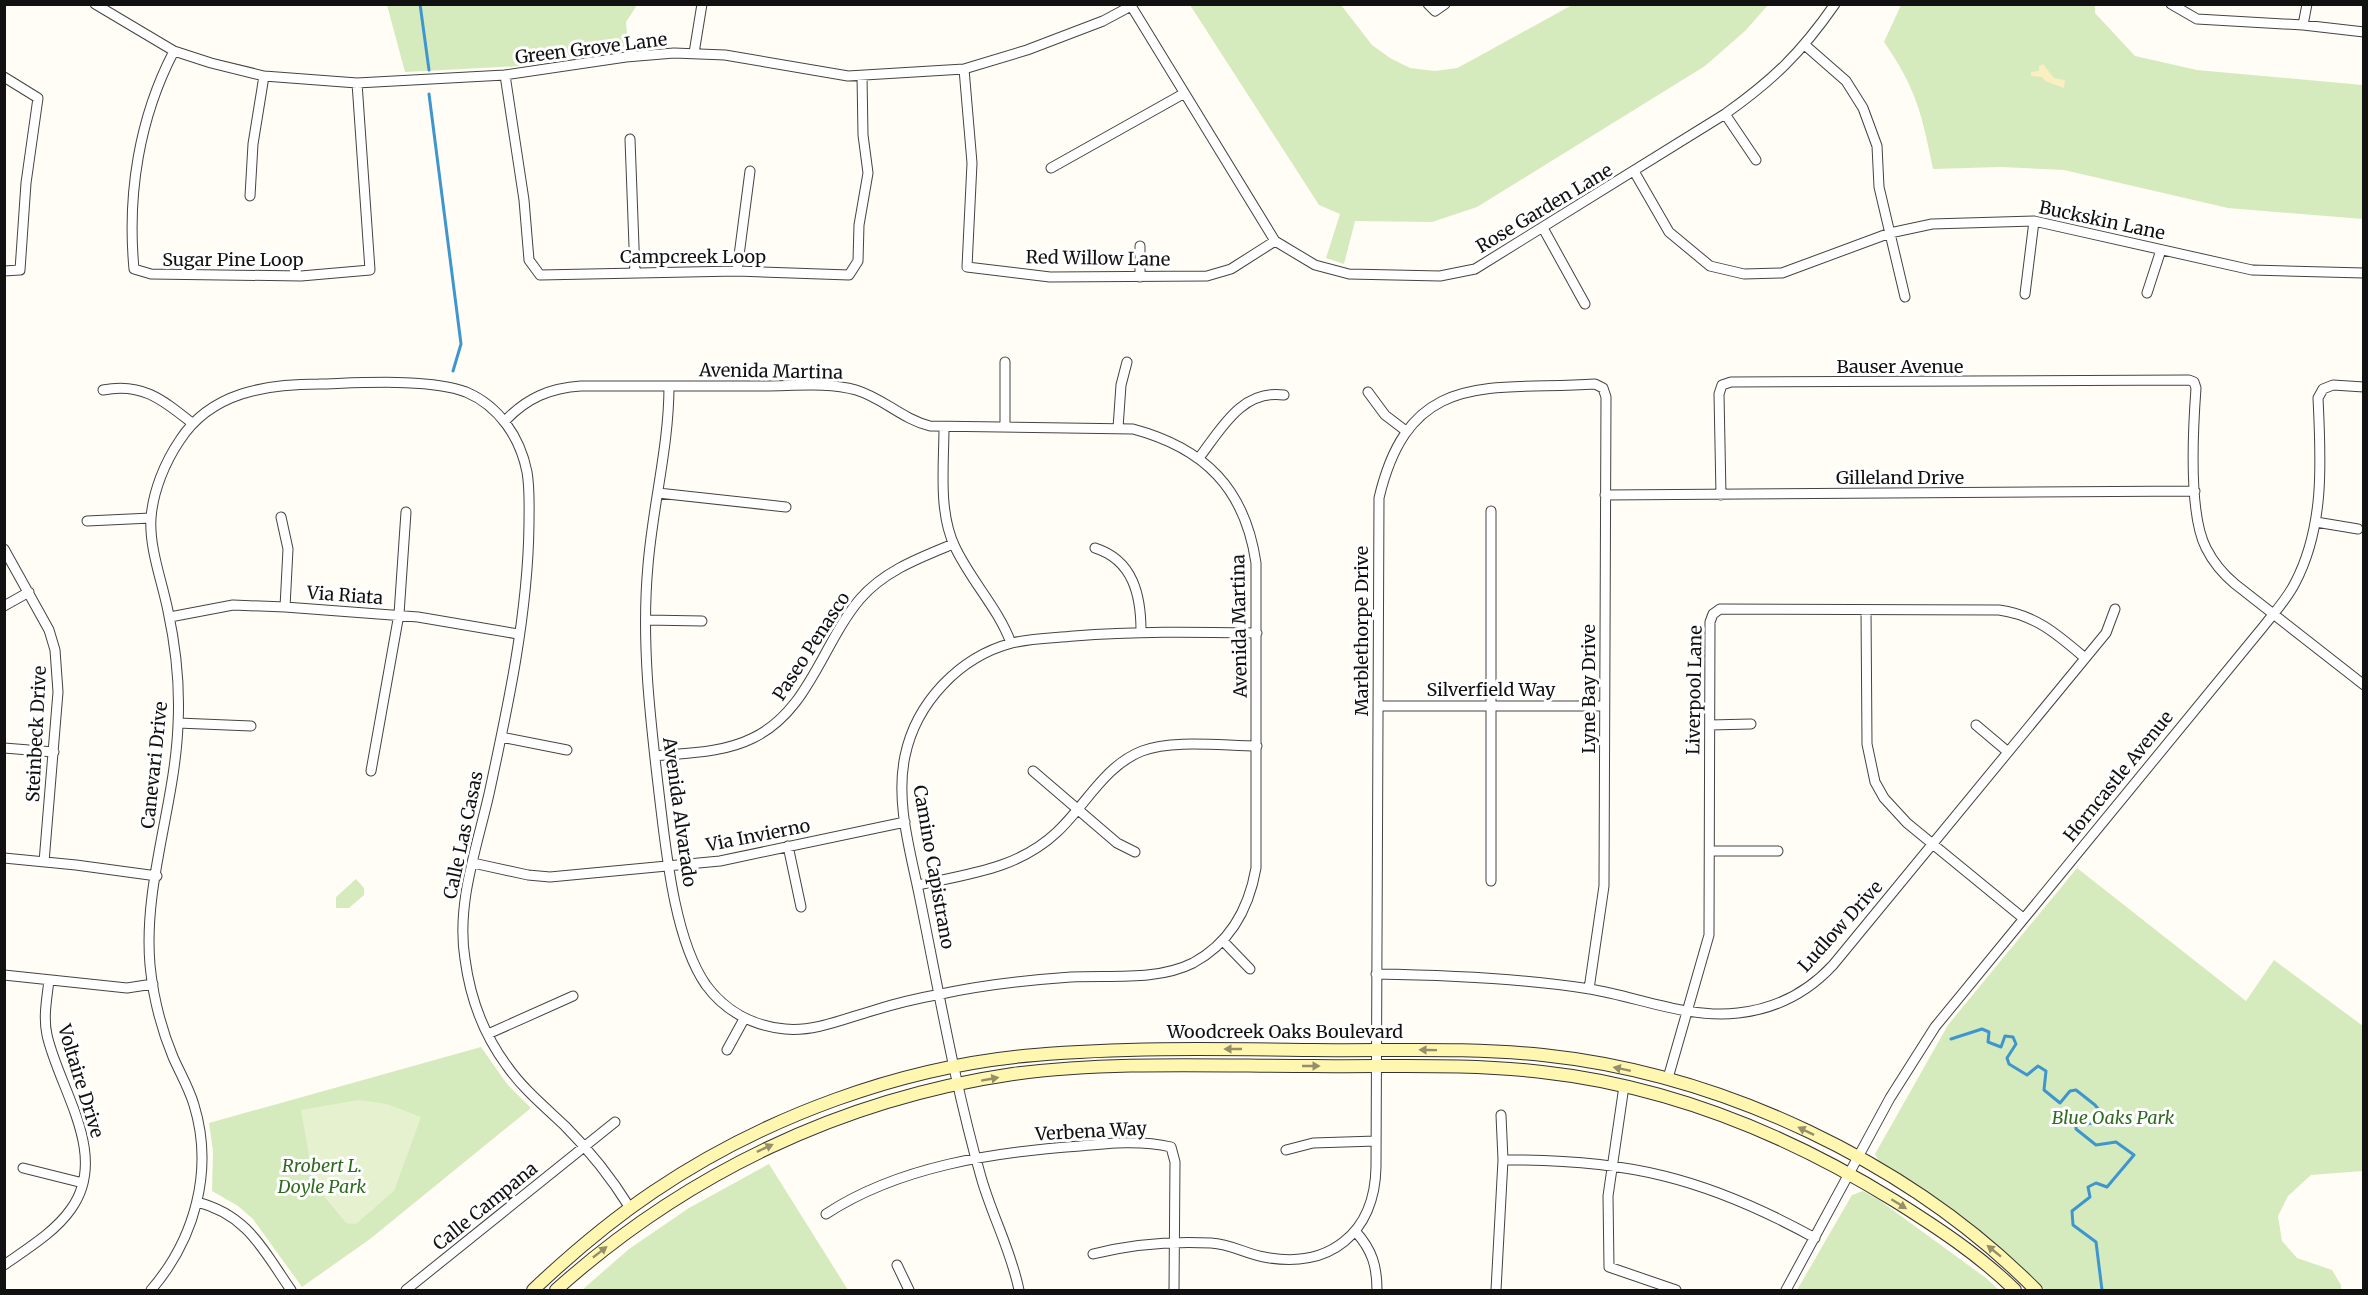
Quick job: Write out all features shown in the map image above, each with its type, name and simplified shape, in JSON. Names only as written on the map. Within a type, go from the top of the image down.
[{"type":"main road","name":"Woodcreek Oaks Boulevard","points":[[533,1290],[630,1208],[655,1191],[719,1154],[800,1115],[888,1084],[955,1067],[1032,1055],[1098,1051],[1376,1049],[1541,1054],[1668,1078],[1748,1105],[1858,1158],[1910,1190],[1974,1235],[2036,1290]]},
{"type":"main road","name":"Woodcreek Oaks Boulevard","points":[[556,1290],[640,1222],[701,1183],[767,1146],[845,1114],[959,1085],[1014,1074],[1095,1067],[1376,1066],[1483,1067],[1540,1071],[1624,1086],[1698,1106],[1748,1124],[1849,1174],[1933,1224],[2015,1290]]},
{"type":"main road","points":[[630,1208],[640,1222]]},
{"type":"street","name":"Green Grove Lane","points":[[95,4],[174,51],[264,76],[357,83],[505,75],[627,57],[694,53],[862,76],[964,69],[1027,50],[1103,21],[1130,5]]},
{"type":"street","points":[[694,53],[702,4]]},
{"type":"street","points":[[1428,4],[1435,11],[1445,4]]},
{"type":"street","name":"Rose Garden Lane","points":[[1130,5],[1275,241],[1315,265],[1349,274],[1440,276],[1475,269],[1635,172],[1725,114],[1761,89],[1806,45],[1835,4]]},
{"type":"street","points":[[2171,4],[2197,19],[2303,25],[2364,32]]},
{"type":"street","points":[[2303,25],[2307,4]]},
{"type":"street","points":[[1806,45],[1846,81],[1863,108],[1877,146],[1880,187],[1905,297]]},
{"type":"street","name":"Sugar Pine Loop","points":[[174,51],[147,115],[137,156],[132,249],[134,269],[151,274],[301,276],[370,270],[357,83]]},
{"type":"street","name":"Red Willow Lane","points":[[964,69],[972,164],[967,267],[1050,277],[1207,276],[1231,269],[1275,241]]},
{"type":"street","name":"Campcreek Loop","points":[[505,75],[524,200],[529,260],[540,274],[737,271],[849,274],[858,261],[859,225],[868,172],[863,135],[862,76]]},
{"type":"street","points":[[250,196],[253,144],[264,76]]},
{"type":"street","points":[[4,77],[38,98],[26,183],[20,270],[4,271]]},
{"type":"street","points":[[1051,168],[1183,94]]},
{"type":"street","points":[[1725,114],[1756,160]]},
{"type":"street","points":[[630,139],[635,273]]},
{"type":"street","points":[[737,271],[750,171]]},
{"type":"street","name":"Buckskin Lane","points":[[1635,172],[1669,232],[1710,266],[1744,274],[1782,273],[1890,233],[1932,224],[2034,221],[2252,270],[2364,273]]},
{"type":"street","points":[[2025,294],[2034,221]]},
{"type":"street","points":[[1543,228],[1585,304]]},
{"type":"street","points":[[1140,246],[1140,277]]},
{"type":"street","points":[[2146,293],[2161,250]]},
{"type":"street","points":[[1005,362],[1005,427]]},
{"type":"street","points":[[1118,428],[1121,385],[1127,362]]},
{"type":"street","name":"Bauser Avenue","points":[[1721,495],[1719,394],[1722,385],[1731,382],[2189,380],[2194,382],[2196,388],[2195,491]]},
{"type":"street","name":"Marblethorpe Drive","points":[[1356,1232],[1373,1198],[1376,1181],[1379,498],[1388,464],[1406,431],[1419,418],[1448,399],[1479,389],[1512,385],[1595,384],[1603,388]]},
{"type":"street","name":"Canevari Drive","points":[[151,1290],[179,1251],[197,1203],[202,1166],[198,1120],[193,1101],[167,1041],[153,984],[150,933],[178,723],[176,661],[151,518],[165,467],[192,423],[219,404],[256,389],[275,385],[445,387],[468,393],[506,420]]},
{"type":"street","name":"Horncastle Avenue","points":[[1849,1174],[1890,1098],[1935,1027],[2273,614],[2298,577],[2316,522],[2320,484],[2318,398],[2323,389],[2333,385],[2364,387]]},
{"type":"street","name":"Avenida Martina","points":[[506,420],[530,400],[553,390],[581,386],[843,388],[868,395],[917,422],[944,427],[1118,428],[1164,439],[1210,466],[1231,492],[1248,527],[1256,563],[1256,868],[1246,906],[1222,941],[1196,961],[1170,971],[1035,980],[940,994]]},
{"type":"street","name":"Avenida Alvarado","points":[[669,386],[667,441],[648,564],[646,672],[669,866],[687,944],[699,973],[720,1001],[744,1019],[771,1028],[812,1028],[940,994]]},
{"type":"street","points":[[103,390],[128,387],[149,392],[192,423]]},
{"type":"street","name":"Lyne Bay Drive","points":[[1589,989],[1604,886],[1606,397],[1603,388]]},
{"type":"street","points":[[1368,392],[1386,415],[1406,431]]},
{"type":"street","points":[[1199,458],[1242,405],[1261,396],[1284,395]]},
{"type":"street","name":"Calle Las Casas","points":[[506,420],[523,458],[529,493],[528,565],[501,737],[465,904],[463,941],[473,998],[488,1034],[518,1080],[584,1146],[630,1208]]},
{"type":"street","points":[[944,427],[944,489],[953,544],[1000,618],[1011,643]]},
{"type":"street","points":[[2195,491],[2200,534],[2212,558],[2226,576],[2364,685]]},
{"type":"street","name":"Gilleland Drive","points":[[1605,495],[2195,491]]},
{"type":"street","points":[[658,493],[786,507]]},
{"type":"street","points":[[371,771],[399,614],[406,512]]},
{"type":"street","points":[[1491,512],[1491,881]]},
{"type":"street","points":[[281,517],[288,549],[285,607]]},
{"type":"street","points":[[87,521],[151,518]]},
{"type":"street","points":[[2316,522],[2358,529]]},
{"type":"street","name":"Paseo Penasco","points":[[655,756],[729,747],[752,739],[769,729],[796,701],[860,599],[880,580],[898,568],[953,544]]},
{"type":"street","points":[[1095,548],[1116,558],[1129,572],[1138,590],[1141,631]]},
{"type":"street","name":"Steinbeck Drive","points":[[4,549],[49,630],[56,650],[58,681],[54,752],[44,862]]},
{"type":"street","points":[[4,606],[29,592]]},
{"type":"street","name":"Via Riata","points":[[170,617],[233,605],[285,607],[399,614],[518,634]]},
{"type":"street","name":"Liverpool Lane","points":[[1668,1078],[1690,1010],[1709,934],[1710,622],[1713,614],[1720,609],[1983,609],[2014,612],[2041,622],[2085,658]]},
{"type":"street","name":"Ludlow Drive","points":[[1376,974],[1489,978],[1589,989],[1718,1014],[1751,1011],[1781,1002],[1809,986],[1833,965],[2106,633],[2115,609]]},
{"type":"street","points":[[1866,610],[1869,764],[1884,798],[1896,812],[1932,844],[2023,918]]},
{"type":"street","points":[[647,620],[702,621]]},
{"type":"street","name":"Camino Capistrano","points":[[1019,1290],[1014,1266],[986,1194],[977,1159],[955,1067],[905,822],[902,774],[905,756],[918,719],[928,702],[953,674],[979,657],[1011,643],[1141,631],[1257,633]]},
{"type":"street","name":"Silverfield Way","points":[[1378,706],[1604,706]]},
{"type":"street","points":[[178,723],[251,726]]},
{"type":"street","points":[[1710,724],[1750,724]]},
{"type":"street","points":[[1976,725],[2008,752]]},
{"type":"street","points":[[501,737],[567,750]]},
{"type":"street","points":[[918,885],[987,870],[1016,861],[1038,848],[1078,811],[1112,769],[1144,750],[1184,746],[1257,746]]},
{"type":"street","points":[[4,748],[54,752]]},
{"type":"street","points":[[1033,771],[1117,843],[1135,852]]},
{"type":"street","name":"Via Invierno","points":[[473,863],[528,875],[550,877],[669,866],[720,861],[905,822]]},
{"type":"street","points":[[789,846],[801,907]]},
{"type":"street","points":[[1710,851],[1778,851]]},
{"type":"street","points":[[4,858],[157,876]]},
{"type":"street","points":[[1222,941],[1250,969]]},
{"type":"street","points":[[4,975],[127,988],[153,984]]},
{"type":"street","name":"Voltaire Drive","points":[[4,1265],[64,1218],[73,1207],[83,1183],[85,1155],[82,1139],[46,1033],[48,980]]},
{"type":"street","points":[[488,1034],[573,996]]},
{"type":"street","points":[[727,1050],[744,1019]]},
{"type":"street","points":[[1624,1086],[1607,1215],[1609,1267],[1664,1288],[1676,1290]]},
{"type":"street","points":[[1496,1290],[1503,1160],[1501,1114]]},
{"type":"street","name":"Calle Campana","points":[[406,1290],[615,1122]]},
{"type":"street","points":[[1286,1150],[1313,1143],[1376,1142]]},
{"type":"street","name":"Verbena Way","points":[[977,1159],[1041,1148],[1103,1144],[1154,1143],[1171,1147],[1175,1162],[1174,1290]]},
{"type":"street","points":[[826,1214],[856,1195],[885,1184],[977,1159]]},
{"type":"street","points":[[1503,1160],[1612,1164],[1693,1182],[1734,1197],[1815,1238]]},
{"type":"street","points":[[22,1168],[83,1183]]},
{"type":"street","points":[[1786,1290],[1849,1174]]},
{"type":"street","points":[[197,1203],[220,1209],[238,1220],[291,1290]]},
{"type":"street","points":[[1093,1254],[1132,1245],[1212,1243],[1233,1246],[1262,1257],[1287,1260],[1312,1258],[1330,1251],[1356,1232],[1372,1252],[1377,1270],[1377,1290]]},
{"type":"street","points":[[897,1265],[909,1290]]},
{"type":"green space","points":[[387,5],[637,5],[626,22],[628,46],[522,66],[405,72]]},
{"type":"green space","points":[[1190,5],[1341,5],[1372,45],[1390,58],[1410,68],[1435,71],[1457,68],[1572,5],[1768,5],[1745,31],[1705,66],[1477,207],[1432,222],[1355,221],[1344,264],[1326,258],[1340,214],[1319,205]]},
{"type":"green space","points":[[1901,5],[2095,5],[2095,13],[2135,56],[2197,70],[2363,85],[2363,219],[2228,208],[2064,170],[2001,167],[1933,169],[1925,132],[1911,88],[1884,42]]},
{"type":"green space","name":"Blue Oaks Park","points":[[2077,868],[2246,1001],[2274,960],[2363,1026],[2363,1171],[2311,1175],[2288,1196],[2278,1216],[2282,1241],[2297,1258],[2332,1270],[2341,1285],[2341,1290],[2045,1290],[2006,1254],[1965,1222],[1879,1162],[1875,1154],[1948,1025]]},
{"type":"green space","points":[[356,879],[364,888],[364,895],[349,908],[336,908],[336,897]]},
{"type":"green space","name":"Rrobert L. Doyle Park","points":[[481,1047],[507,1084],[531,1108],[370,1239],[302,1287],[253,1219],[238,1206],[212,1191],[213,1151],[209,1123]]},
{"type":"green space","points":[[358,1100],[387,1104],[421,1117],[394,1191],[356,1224],[346,1223],[314,1184],[301,1110]]},
{"type":"green space","points":[[769,1164],[848,1290],[582,1290],[629,1249],[689,1208]]},
{"type":"green space","points":[[1863,1191],[1879,1200],[1986,1278],[1999,1290],[1797,1290],[1852,1195]]},
{"type":"sand","points":[[2043,64],[2054,78],[2065,80],[2064,88],[2045,81],[2042,77],[2031,76],[2031,72],[2039,71],[2039,66]]},
{"type":"waterway","points":[[420,4],[429,70]]},
{"type":"waterway","points":[[429,94],[461,344],[453,371]]},
{"type":"waterway","points":[[1951,1039],[1982,1029],[1989,1032],[1988,1042],[2001,1047],[2005,1036],[2013,1037],[2016,1044],[2007,1058],[2009,1064],[2027,1075],[2038,1066],[2046,1071],[2044,1090],[2060,1103],[2070,1091],[2076,1090],[2095,1105],[2103,1115],[2102,1121],[2087,1124],[2080,1120],[2076,1122],[2076,1129],[2096,1145],[2116,1142],[2134,1155],[2107,1187],[2096,1183],[2088,1187],[2090,1197],[2072,1211],[2073,1225],[2096,1242],[2102,1290]]}]
